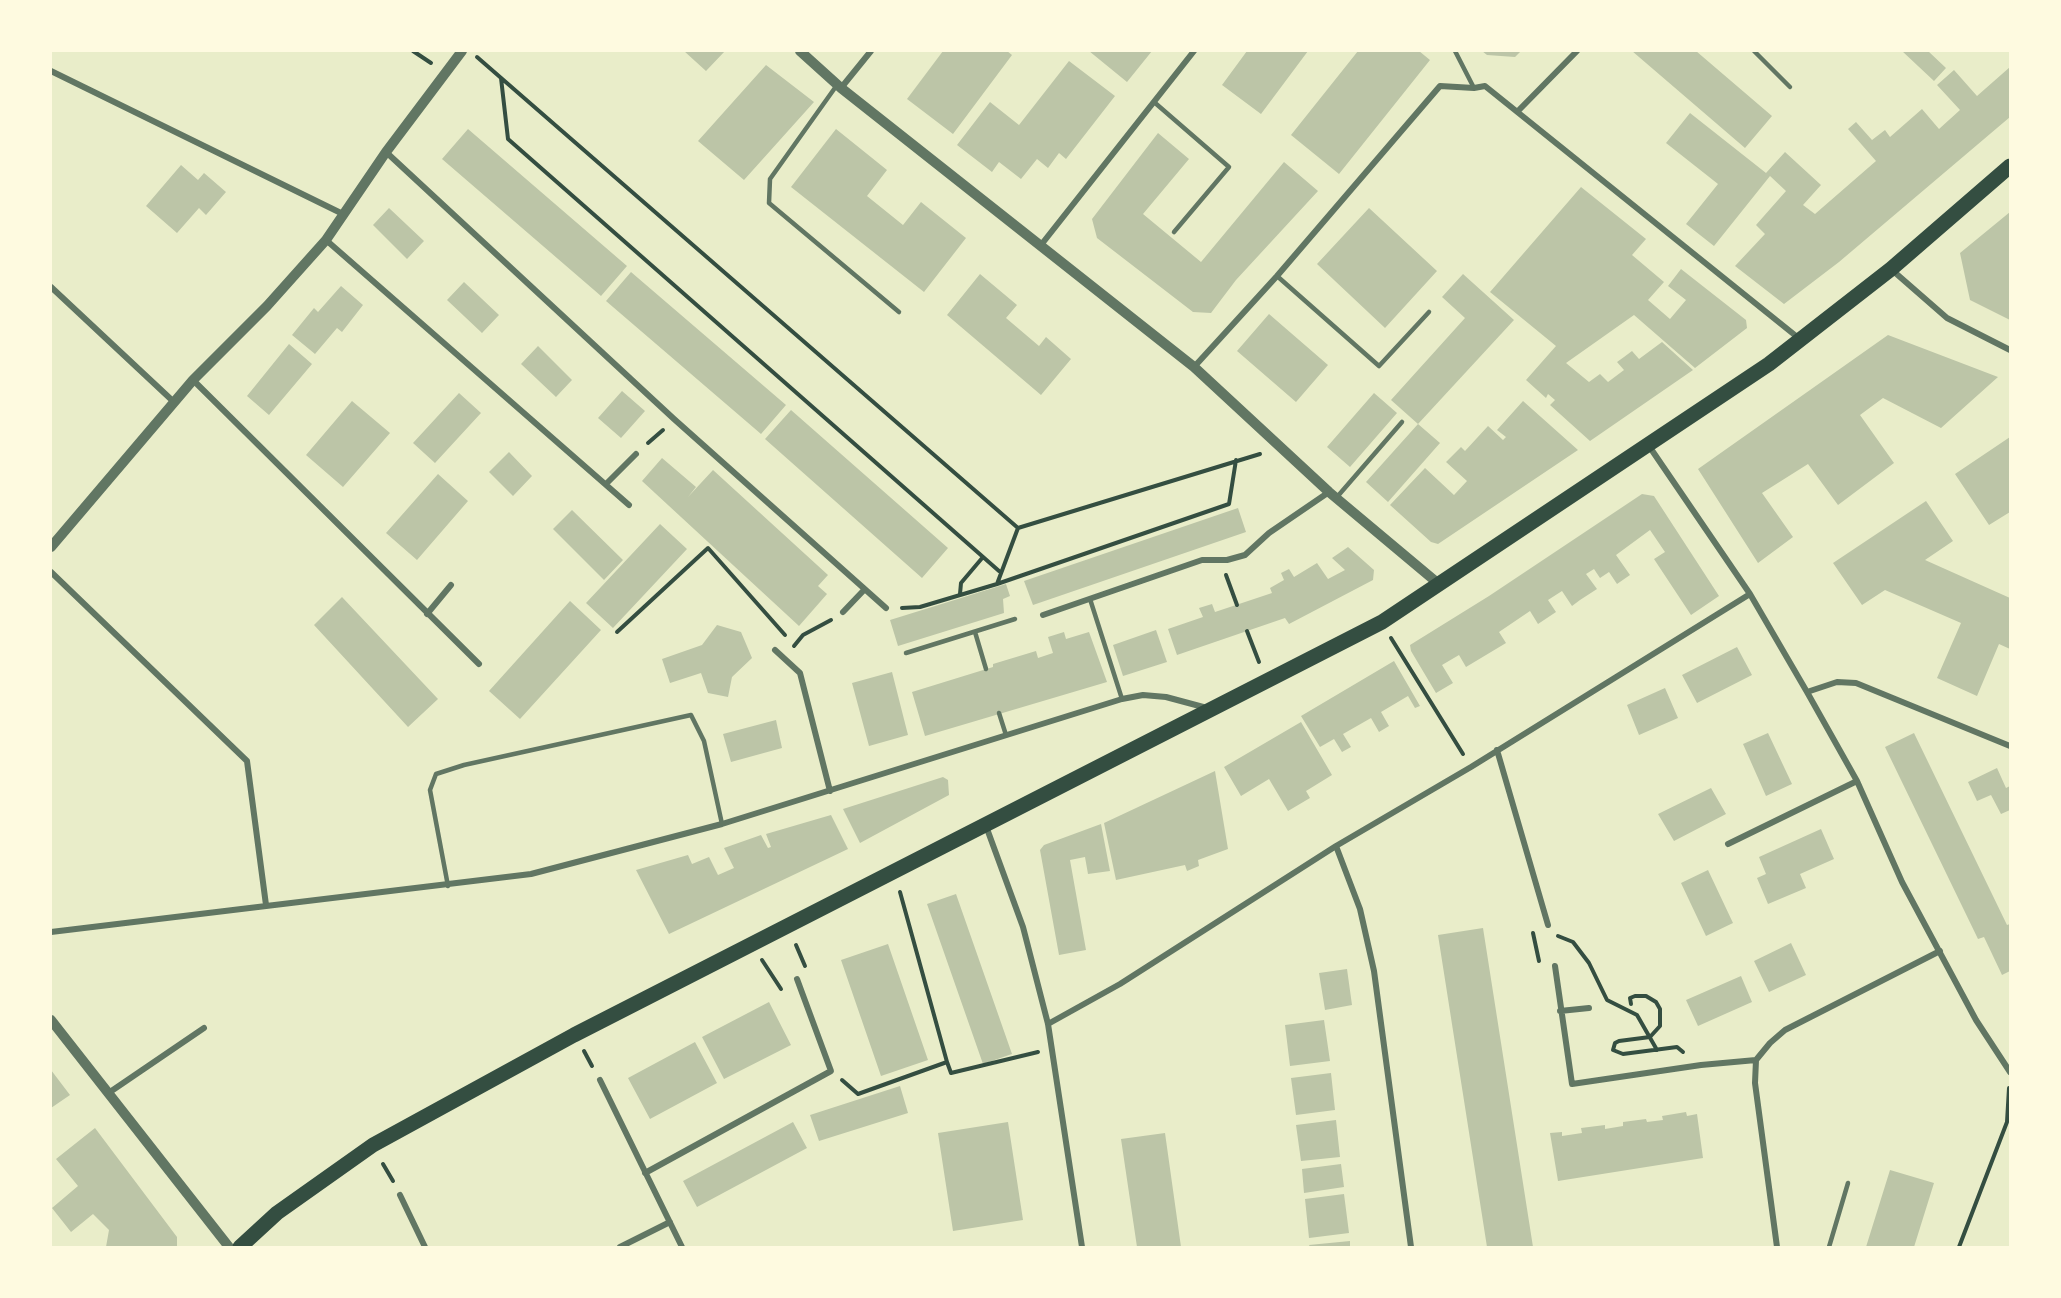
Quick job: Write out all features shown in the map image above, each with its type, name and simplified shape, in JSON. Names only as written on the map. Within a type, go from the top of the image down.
[{"type":"main road","points":[[240,1247],[277,1213],[373,1145],[574,1035],[1382,622],[1649,446],[1801,340],[1890,269],[2010,166]]},
{"type":"street","points":[[51,547],[193,380],[267,306],[326,240],[345,216],[386,152],[462,51]]},
{"type":"street","points":[[800,51],[839,86],[1194,367],[1332,495],[1440,585]]},
{"type":"street","points":[[839,86],[871,51]]},
{"type":"street","points":[[1041,245],[1194,51]]},
{"type":"street","points":[[1518,111],[1577,51]]},
{"type":"street","points":[[51,71],[345,216]]},
{"type":"street","points":[[1194,367],[1277,276],[1440,86],[1473,88],[1485,86],[1801,340]]},
{"type":"street","points":[[386,152],[674,419],[886,608]]},
{"type":"street","points":[[326,240],[607,483],[629,505]]},
{"type":"street","points":[[1890,269],[1947,318],[2010,350]]},
{"type":"street","points":[[51,286],[175,403]]},
{"type":"street","points":[[193,380],[479,664]]},
{"type":"street","points":[[1649,446],[1750,594],[1807,692],[1857,781],[1902,882],[1976,1020],[2010,1072]]},
{"type":"street","points":[[607,483],[636,454]]},
{"type":"street","points":[[1043,615],[1202,560],[1221,561],[1245,555],[1269,533],[1332,495]]},
{"type":"street","points":[[51,572],[247,761],[266,905]]},
{"type":"street","points":[[428,614],[451,585]]},
{"type":"street","points":[[843,612],[864,590]]},
{"type":"street","points":[[1048,1024],[1120,984],[1336,846],[1471,767],[1750,594]]},
{"type":"street","points":[[775,650],[800,673],[830,791]]},
{"type":"street","points":[[1807,692],[1837,682],[1856,683],[2010,746]]},
{"type":"street","points":[[51,932],[531,874],[722,824],[1122,699],[1143,695],[1166,697],[1212,709]]},
{"type":"street","points":[[1497,750],[1548,925]]},
{"type":"street","points":[[1728,844],[1857,781]]},
{"type":"street","points":[[986,825],[1023,927],[1048,1024],[1082,1247]]},
{"type":"street","points":[[1336,846],[1360,909],[1374,971],[1411,1247]]},
{"type":"street","points":[[1777,1247],[1755,1083],[1756,1060],[1785,1030],[1940,951]]},
{"type":"street","points":[[1555,966],[1572,1084],[1686,1067],[1756,1060]]},
{"type":"street","points":[[645,1173],[831,1071],[797,979]]},
{"type":"street","points":[[1560,1011],[1589,1008]]},
{"type":"street","points":[[51,1020],[229,1247]]},
{"type":"street","points":[[107,1094],[204,1028]]},
{"type":"street","points":[[600,1080],[682,1247]]},
{"type":"street","points":[[400,1195],[426,1247]]},
{"type":"street","points":[[620,1247],[670,1222]]},
{"type":"lane","points":[[1455,51],[1473,88]]},
{"type":"lane","points":[[1754,51],[1790,87]]},
{"type":"lane","points":[[839,86],[770,179],[769,203],[899,312]]},
{"type":"lane","points":[[1154,102],[1229,167],[1174,232]]},
{"type":"lane","points":[[1277,276],[1379,366],[1429,312]]},
{"type":"lane","points":[[1332,495],[1402,422]]},
{"type":"lane","points":[[1090,599],[1122,699]]},
{"type":"lane","points":[[906,653],[1015,619]]},
{"type":"lane","points":[[975,632],[986,669]]},
{"type":"lane","points":[[999,713],[1006,735]]},
{"type":"lane","points":[[448,885],[430,790],[435,774],[464,765],[691,715],[704,741],[722,824]]},
{"type":"lane","points":[[1829,1247],[1848,1183]]},
{"type":"path","points":[[471,51],[1018,528]]},
{"type":"path","points":[[501,77],[508,139],[999,571]]},
{"type":"path","points":[[636,454],[674,419]]},
{"type":"path","points":[[997,584],[999,571],[1018,528],[1281,448]]},
{"type":"path","points":[[886,608],[920,607],[997,584],[1229,504],[1236,460]]},
{"type":"path","points":[[617,632],[708,549],[794,645]]},
{"type":"path","points":[[960,594],[961,583],[983,557]]},
{"type":"path","points":[[1221,561],[1237,605]]},
{"type":"path","points":[[803,635],[830,621]]},
{"type":"path","points":[[1382,622],[1471,767]]},
{"type":"path","points":[[1247,631],[1267,682]]},
{"type":"path","points":[[895,870],[951,1073],[1052,1049]]},
{"type":"path","points":[[1548,925],[1557,936],[1573,942],[1589,963],[1607,1000],[1637,1015],[1657,1050]]},
{"type":"path","points":[[789,926],[805,966],[797,979]]},
{"type":"path","points":[[1533,930],[1539,961],[1555,966]]},
{"type":"path","points":[[752,944],[781,989]]},
{"type":"path","points":[[1631,1004],[1630,998],[1646,996],[1656,1002],[1660,1009],[1660,1026],[1650,1037],[1615,1043],[1613,1050],[1623,1054],[1677,1047],[1685,1054],[1686,1067]]},
{"type":"path","points":[[574,1035],[600,1080]]},
{"type":"path","points":[[831,1071],[858,1094],[947,1062]]},
{"type":"path","points":[[1959,1247],[2008,1122],[2010,1072]]},
{"type":"path","points":[[373,1145],[400,1195]]},
{"type":"building","points":[[684,51],[725,51],[706,71]]},
{"type":"building","points":[[943,51],[1007,51],[1012,55],[953,134],[907,99]]},
{"type":"building","points":[[1089,51],[1152,51],[1127,82]]},
{"type":"building","points":[[1247,51],[1308,51],[1261,114],[1222,85]]},
{"type":"building","points":[[1358,51],[1419,51],[1430,60],[1339,174],[1291,135]]},
{"type":"building","points":[[1482,51],[1521,51],[1515,57],[1487,55]]},
{"type":"building","points":[[1632,51],[1696,51],[1772,116],[1745,148]]},
{"type":"building","points":[[1902,51],[1928,51],[1946,68],[1934,81]]},
{"type":"building","points":[[1069,61],[1115,96],[1066,159],[1059,153],[1048,168],[1037,159],[1021,179],[999,162],[992,172],[957,145],[990,102],[1019,125]]},
{"type":"building","points":[[766,65],[814,102],[744,180],[698,141]]},
{"type":"building","points":[[2010,67],[2010,117],[1839,262],[1784,304],[1735,266],[1765,234],[1756,225],[1786,191],[1770,176],[1714,246],[1686,224],[1718,184],[1666,143],[1690,113],[1766,173],[1785,152],[1821,185],[1803,205],[1815,214],[1876,161],[1848,129],[1856,122],[1872,140],[1885,130],[1890,137],[1922,109],[1939,129],[1960,110],[1937,85],[1954,70],[1977,96]]},
{"type":"building","points":[[468,129],[627,266],[601,296],[442,159]]},
{"type":"building","points":[[836,129],[887,170],[867,196],[903,225],[921,202],[966,238],[924,292],[791,187]]},
{"type":"building","points":[[1158,133],[1189,159],[1143,214],[1201,262],[1284,162],[1318,191],[1236,280],[1211,313],[1193,312],[1097,238],[1092,219]]},
{"type":"building","points":[[181,165],[198,180],[204,173],[226,192],[206,215],[199,208],[177,233],[146,206]]},
{"type":"building","points":[[1581,187],[1646,239],[1632,255],[1664,282],[1648,300],[1670,319],[1686,300],[1668,286],[1681,269],[1746,320],[1747,328],[1695,368],[1634,315],[1566,363],[1589,382],[1600,374],[1608,382],[1624,370],[1617,362],[1632,351],[1639,359],[1662,342],[1693,370],[1590,441],[1550,405],[1555,400],[1548,394],[1546,398],[1526,380],[1556,346],[1490,292]]},
{"type":"building","points":[[389,208],[424,241],[407,259],[373,225]]},
{"type":"building","points":[[1369,208],[1437,271],[1385,328],[1317,264]]},
{"type":"building","points":[[2010,212],[2010,320],[1970,300],[1960,253]]},
{"type":"building","points":[[631,272],[786,405],[761,434],[606,301]]},
{"type":"building","points":[[980,274],[1017,305],[1006,318],[1039,346],[1046,337],[1071,359],[1041,395],[947,315]]},
{"type":"building","points":[[1463,274],[1514,320],[1418,424],[1391,400],[1465,318],[1442,297]]},
{"type":"building","points":[[464,282],[499,315],[482,333],[447,300]]},
{"type":"building","points":[[341,286],[363,305],[342,332],[337,328],[315,354],[292,335],[314,308],[318,312]]},
{"type":"building","points":[[1269,314],[1328,365],[1296,402],[1237,351]]},
{"type":"building","points":[[1888,335],[1998,377],[1941,428],[1883,398],[1860,415],[1894,463],[1838,505],[1808,464],[1762,493],[1793,537],[1758,563],[1698,469]]},
{"type":"building","points":[[289,344],[312,364],[269,415],[247,396]]},
{"type":"building","points":[[538,346],[572,380],[556,397],[521,364]]},
{"type":"building","points":[[622,391],[645,411],[621,438],[598,418]]},
{"type":"building","points":[[459,393],[481,413],[435,463],[413,443]]},
{"type":"building","points":[[1374,393],[1397,413],[1350,467],[1327,447]]},
{"type":"building","points":[[352,401],[390,433],[343,487],[306,455]]},
{"type":"building","points":[[1523,401],[1578,450],[1438,544],[1431,542],[1390,505],[1425,468],[1454,495],[1467,481],[1446,462],[1461,447],[1465,451],[1488,426],[1503,440],[1506,437],[1497,430]]},
{"type":"building","points":[[791,410],[948,548],[922,578],[765,439]]},
{"type":"building","points":[[1418,424],[1440,443],[1388,502],[1366,482]]},
{"type":"building","points":[[2010,437],[2010,512],[1989,525],[1955,474]]},
{"type":"building","points":[[509,452],[532,476],[513,496],[489,472]]},
{"type":"building","points":[[662,458],[696,487],[688,497],[713,470],[828,575],[818,586],[827,594],[799,626],[642,481]]},
{"type":"building","points":[[438,474],[468,501],[417,560],[386,533]]},
{"type":"building","points":[[1642,494],[1654,496],[1719,596],[1691,615],[1654,559],[1665,552],[1650,530],[1616,555],[1630,575],[1617,584],[1609,572],[1600,578],[1594,569],[1586,574],[1597,589],[1572,606],[1562,591],[1548,600],[1556,612],[1538,624],[1530,611],[1499,632],[1506,643],[1466,667],[1459,655],[1442,665],[1453,683],[1436,693],[1411,651],[1410,645],[1489,596]]},
{"type":"building","points":[[1926,501],[1953,541],[1925,560],[2010,598],[2010,649],[1999,644],[1977,696],[1937,678],[1961,623],[1885,590],[1862,605],[1833,563]]},
{"type":"building","points":[[1238,508],[1246,532],[1033,605],[1024,581]]},
{"type":"building","points":[[572,510],[623,560],[604,580],[553,529]]},
{"type":"building","points":[[660,524],[687,549],[613,628],[586,603]]},
{"type":"building","points":[[1348,547],[1374,570],[1373,580],[1289,624],[1285,618],[1177,655],[1168,629],[1203,617],[1199,608],[1212,604],[1215,612],[1272,593],[1270,588],[1284,580],[1281,573],[1289,569],[1294,577],[1317,563],[1328,579],[1345,570],[1332,558]]},
{"type":"building","points":[[1006,584],[1010,596],[1003,599],[1004,613],[898,646],[890,620]]},
{"type":"building","points":[[342,597],[438,699],[408,727],[314,625]]},
{"type":"building","points":[[570,601],[601,630],[520,719],[489,691]]},
{"type":"building","points":[[717,625],[741,632],[752,658],[732,677],[728,697],[708,693],[701,673],[670,683],[662,659],[702,645]]},
{"type":"building","points":[[1156,630],[1167,662],[1123,676],[1113,645]]},
{"type":"building","points":[[1064,632],[1066,639],[1089,632],[1107,682],[925,736],[912,692],[1036,651],[1038,658],[1053,653],[1048,637]]},
{"type":"building","points":[[1737,647],[1752,675],[1697,703],[1682,675]]},
{"type":"building","points":[[1394,661],[1420,706],[1415,708],[1408,696],[1381,712],[1389,726],[1379,732],[1371,718],[1343,734],[1351,747],[1342,752],[1334,739],[1320,747],[1301,716]]},
{"type":"building","points":[[892,672],[908,735],[869,746],[852,683]]},
{"type":"building","points":[[1665,688],[1678,718],[1639,735],[1627,705]]},
{"type":"building","points":[[776,720],[782,748],[731,762],[723,734]]},
{"type":"building","points":[[1301,722],[1332,775],[1306,791],[1310,798],[1288,811],[1269,779],[1241,796],[1224,767]]},
{"type":"building","points":[[1768,733],[1792,784],[1766,796],[1743,744]]},
{"type":"building","points":[[1914,733],[2007,925],[2010,924],[2010,971],[2002,975],[1984,937],[1978,939],[1885,747]]},
{"type":"building","points":[[1997,768],[2006,788],[2010,786],[2010,810],[2001,814],[1991,795],[1977,801],[1968,782]]},
{"type":"building","points":[[1215,771],[1228,849],[1198,860],[1199,866],[1187,871],[1185,865],[1116,880],[1104,823]]},
{"type":"building","points":[[943,777],[948,780],[949,795],[860,843],[843,809]]},
{"type":"building","points":[[1711,788],[1726,814],[1674,841],[1658,814]]},
{"type":"building","points":[[831,815],[848,849],[669,934],[636,870],[688,855],[692,864],[709,857],[718,875],[734,868],[724,848],[761,835],[768,848],[771,847],[766,834]]},
{"type":"building","points":[[1101,824],[1110,871],[1088,874],[1085,857],[1070,860],[1086,950],[1059,955],[1040,850],[1044,845]]},
{"type":"building","points":[[1821,829],[1834,859],[1800,874],[1806,888],[1768,904],[1757,878],[1766,874],[1759,857]]},
{"type":"building","points":[[1708,870],[1733,923],[1706,936],[1681,883]]},
{"type":"building","points":[[956,894],[1012,1054],[983,1064],[927,904]]},
{"type":"building","points":[[1483,928],[1533,1247],[1487,1247],[1438,935]]},
{"type":"building","points":[[1791,943],[1806,975],[1769,992],[1754,961]]},
{"type":"building","points":[[888,944],[928,1060],[881,1076],[841,960]]},
{"type":"building","points":[[1347,969],[1352,1005],[1325,1010],[1319,973]]},
{"type":"building","points":[[1741,976],[1752,1002],[1698,1026],[1686,1000]]},
{"type":"building","points":[[769,1002],[791,1045],[724,1079],[702,1037]]},
{"type":"building","points":[[1324,1020],[1330,1061],[1290,1066],[1285,1025]]},
{"type":"building","points":[[695,1042],[717,1083],[650,1119],[628,1078]]},
{"type":"building","points":[[51,1070],[70,1095],[51,1108]]},
{"type":"building","points":[[1331,1073],[1335,1110],[1296,1115],[1291,1078]]},
{"type":"building","points":[[900,1086],[908,1113],[819,1141],[810,1115]]},
{"type":"building","points":[[1686,1112],[1687,1116],[1697,1114],[1703,1158],[1558,1181],[1550,1133],[1562,1132],[1562,1136],[1582,1133],[1581,1128],[1605,1125],[1605,1129],[1623,1126],[1623,1122],[1646,1119],[1647,1122],[1663,1120],[1662,1116]]},
{"type":"building","points":[[1336,1120],[1340,1157],[1301,1161],[1296,1125]]},
{"type":"building","points":[[793,1122],[807,1148],[697,1207],[683,1181]]},
{"type":"building","points":[[1008,1122],[1023,1220],[953,1231],[938,1133]]},
{"type":"building","points":[[95,1128],[177,1237],[177,1247],[106,1247],[109,1230],[93,1214],[71,1232],[52,1208],[78,1186],[56,1159]]},
{"type":"building","points":[[1165,1133],[1181,1247],[1137,1247],[1121,1139]]},
{"type":"building","points":[[1341,1164],[1344,1187],[1304,1193],[1302,1169]]},
{"type":"building","points":[[1890,1170],[1934,1183],[1914,1247],[1866,1247]]},
{"type":"building","points":[[1344,1194],[1349,1233],[1309,1238],[1305,1199]]},
{"type":"building","points":[[1350,1241],[1350,1247],[1310,1247],[1309,1245]]}]
